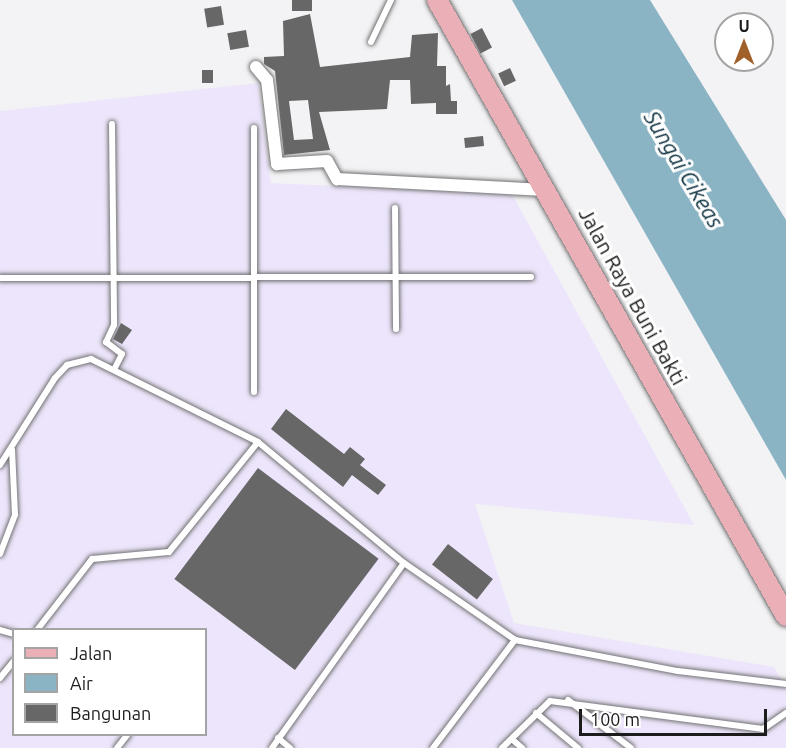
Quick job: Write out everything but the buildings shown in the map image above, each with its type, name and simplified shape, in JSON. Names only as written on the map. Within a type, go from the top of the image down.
[{"type":"main road","name":"Jalan Raya Buni Bakti","points":[[437,0],[786,616]]},
{"type":"street","points":[[256,67],[267,80],[277,164],[327,161],[337,179],[545,190]]},
{"type":"lane","points":[[371,42],[391,0]]},
{"type":"lane","points":[[112,124],[114,325],[106,342],[122,354],[115,369]]},
{"type":"lane","points":[[254,128],[254,392]]},
{"type":"lane","points":[[395,208],[396,329]]},
{"type":"lane","points":[[0,278],[531,277]]},
{"type":"lane","points":[[0,465],[67,365],[91,359],[258,442],[404,563],[515,640],[678,671],[786,684]]},
{"type":"lane","points":[[39,628],[92,560],[169,552],[258,442]]},
{"type":"lane","points":[[0,554],[15,515],[12,450]]},
{"type":"lane","points":[[272,748],[404,563]]},
{"type":"lane","points":[[433,748],[515,640]]},
{"type":"lane","points":[[0,678],[12,663]]},
{"type":"lane","points":[[567,700],[631,748]]},
{"type":"lane","points":[[502,748],[514,741],[536,713],[550,701],[567,700],[763,729],[786,713]]},
{"type":"lane","points":[[536,713],[578,748]]},
{"type":"lane","points":[[117,748],[127,736]]},
{"type":"lane","points":[[278,738],[290,748]]},
{"type":"lane","points":[[514,741],[522,748]]},
{"type":"shaded area","points":[[258,83],[271,183],[512,194],[694,525],[475,504],[514,623],[774,667],[786,687],[786,748],[0,748],[0,111]]},
{"type":"water","name":"Sungai Cikeas","points":[[512,0],[650,0],[786,220],[786,480]]}]
